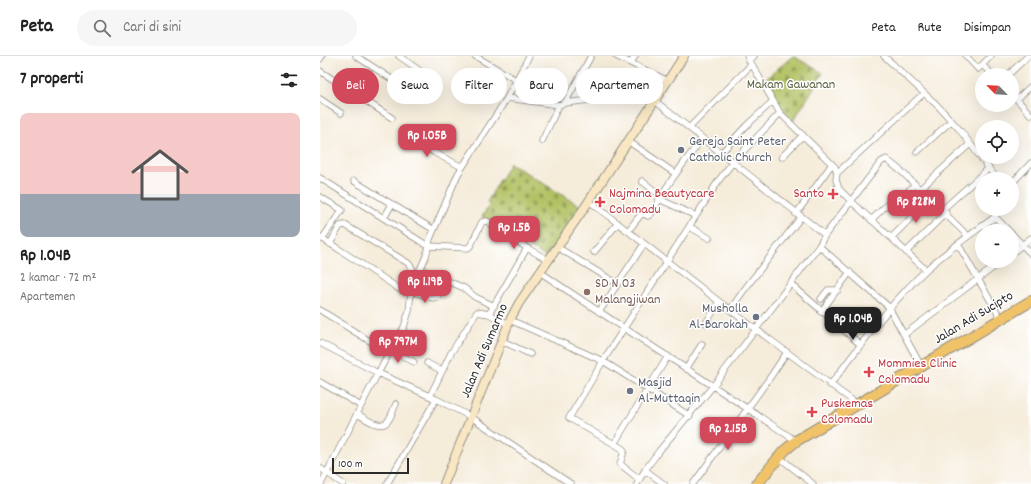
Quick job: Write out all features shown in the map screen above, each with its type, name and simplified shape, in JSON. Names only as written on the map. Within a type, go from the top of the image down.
[{"type":"highway","name":"Jalan Adi Sucipto","points":[[756,484],[779,457],[796,441],[1031,300]]},
{"type":"main road","name":"Jalan Adi Sumarmo","points":[[663,89],[684,56]]},
{"type":"main road","name":"Jalan Adi Sumarmo","points":[[444,484],[509,322],[540,272],[653,104]]},
{"type":"street","points":[[356,56],[387,76]]},
{"type":"street","points":[[399,56],[416,68]]},
{"type":"street","points":[[475,56],[515,79]]},
{"type":"street","points":[[522,68],[529,56]]},
{"type":"street","points":[[568,98],[591,56]]},
{"type":"street","points":[[616,56],[668,81]]},
{"type":"street","points":[[631,63],[635,56]]},
{"type":"street","points":[[689,128],[754,56]]},
{"type":"street","points":[[884,56],[938,106],[992,172]]},
{"type":"street","points":[[966,56],[980,67],[991,56]]},
{"type":"street","points":[[1015,68],[1028,56]]},
{"type":"street","points":[[749,61],[780,113],[832,164],[837,173],[836,180],[839,189],[926,270]]},
{"type":"street","points":[[320,71],[392,118]]},
{"type":"street","points":[[515,82],[507,98],[559,106],[563,104]]},
{"type":"street","points":[[1019,97],[1031,86]]},
{"type":"street","points":[[837,173],[924,93]]},
{"type":"street","points":[[320,98],[342,113]]},
{"type":"street","points":[[721,153],[746,126],[773,101]]},
{"type":"street","points":[[1019,101],[1031,115]]},
{"type":"street","points":[[320,484],[408,316],[411,291],[426,256],[430,239],[462,167],[503,104]]},
{"type":"street","points":[[659,104],[825,235]]},
{"type":"street","points":[[542,141],[559,106]]},
{"type":"street","points":[[780,113],[733,162],[696,216],[602,361],[569,418],[624,450],[620,464],[638,482],[645,470],[690,416],[791,284],[819,246],[825,235],[884,159],[888,159],[968,236]]},
{"type":"street","points":[[917,152],[951,121]]},
{"type":"street","points":[[403,131],[435,153],[462,167]]},
{"type":"street","points":[[782,157],[803,135]]},
{"type":"street","points":[[628,231],[642,213],[648,216],[652,214],[660,197],[702,139]]},
{"type":"street","points":[[628,141],[676,174]]},
{"type":"street","points":[[920,189],[970,144]]},
{"type":"street","points":[[1019,176],[1031,163]]},
{"type":"street","points":[[730,310],[799,215],[832,164]]},
{"type":"street","points":[[906,252],[989,168]]},
{"type":"street","points":[[320,178],[428,246],[468,248],[471,245],[482,222],[487,221],[548,260]]},
{"type":"street","points":[[354,181],[431,228]]},
{"type":"street","points":[[642,181],[660,197],[696,216]]},
{"type":"street","points":[[871,220],[890,202],[896,204],[915,184]]},
{"type":"street","points":[[320,197],[342,210],[321,238],[330,244],[401,290],[404,289],[412,274],[412,268],[408,263],[345,224],[340,226],[330,244]]},
{"type":"street","points":[[891,238],[930,199]]},
{"type":"street","points":[[589,201],[618,222],[719,302],[857,404]]},
{"type":"street","points":[[384,218],[392,204]]},
{"type":"street","points":[[830,385],[890,308],[926,270],[968,236],[995,217],[1003,224]]},
{"type":"street","points":[[594,252],[618,222]]},
{"type":"street","points":[[690,226],[709,238]]},
{"type":"street","points":[[1019,248],[1031,238]]},
{"type":"street","points":[[1019,242],[1031,254]]},
{"type":"street","points":[[599,312],[644,244]]},
{"type":"street","points":[[958,244],[1001,319]]},
{"type":"street","points":[[819,246],[890,308],[921,366]]},
{"type":"street","points":[[557,247],[618,284]]},
{"type":"street","points":[[489,314],[528,248]]},
{"type":"street","points":[[905,334],[993,268]]},
{"type":"street","points":[[420,269],[464,288],[476,297],[494,306]]},
{"type":"street","points":[[540,272],[796,441]]},
{"type":"street","points":[[821,312],[850,272]]},
{"type":"street","points":[[791,284],[860,345]]},
{"type":"street","points":[[820,299],[828,290],[838,290]]},
{"type":"street","points":[[411,291],[432,298],[438,297]]},
{"type":"street","points":[[706,323],[719,302]]},
{"type":"street","points":[[320,310],[390,352],[414,362]]},
{"type":"street","points":[[386,484],[433,398],[442,371],[451,353],[477,312],[489,314],[602,361],[690,416]]},
{"type":"street","points":[[502,341],[530,354]]},
{"type":"street","points":[[320,343],[378,373],[471,417],[571,484]]},
{"type":"street","points":[[686,369],[702,344]]},
{"type":"street","points":[[693,484],[787,352]]},
{"type":"street","points":[[614,444],[668,356]]},
{"type":"street","points":[[427,363],[442,371]]},
{"type":"street","points":[[320,382],[361,406]]},
{"type":"street","points":[[357,414],[380,425],[384,424],[389,420],[396,404]]},
{"type":"street","points":[[779,457],[813,484]]},
{"type":"street","points":[[320,468],[343,484]]},
{"type":"street","points":[[645,470],[664,484]]},
{"type":"green space","name":"Makam Gawanan","points":[[793,56],[823,73],[792,123],[779,109],[764,80]]},
{"type":"green space","points":[[510,163],[582,207],[546,257],[482,217],[490,204],[487,202]]},
{"type":"place","name":"Gereja Saint Peter Catholic Church","points":[[681,150]]},
{"type":"place","name":"Santo","points":[[833,194]]},
{"type":"place","name":"Najmina Beautycare Colomadu","points":[[600,202]]},
{"type":"place","name":"SD N 03 Malangjiwan","points":[[587,292]]},
{"type":"place","name":"Musholla Al-Barokah","points":[[756,317]]},
{"type":"place","name":"Mommies Clinic Colomadu","points":[[869,372]]},
{"type":"place","name":"Masjid Al-Muttaqin","points":[[630,391]]},
{"type":"place","name":"Puskemas Colomadu","points":[[812,412]]}]
